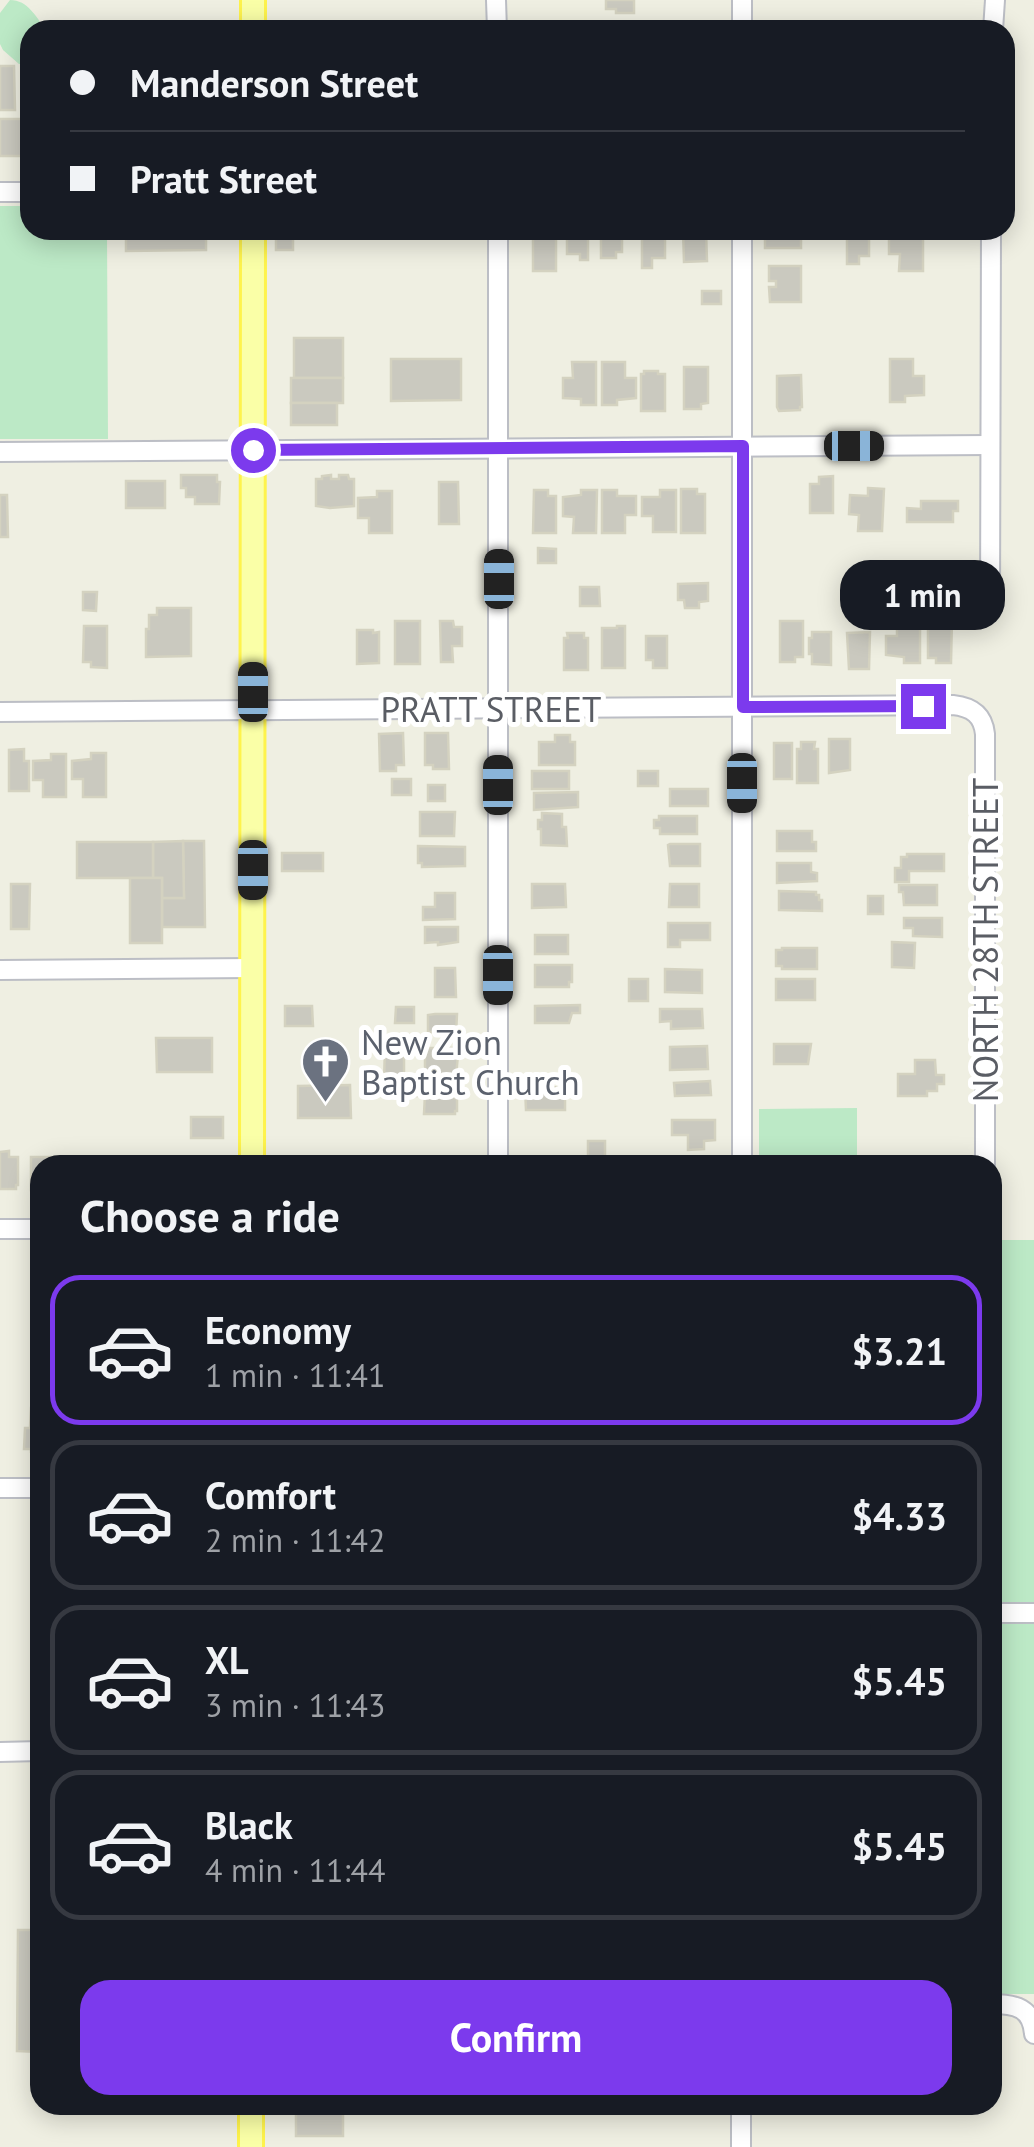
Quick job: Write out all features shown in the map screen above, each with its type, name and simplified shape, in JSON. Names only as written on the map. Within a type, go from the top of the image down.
[{"type":"main road","points":[[252,1155],[253,240]]},
{"type":"main road","points":[[251,2115],[251,2147]]},
{"type":"street","points":[[498,240],[498,1155]]},
{"type":"street","points":[[742,240],[742,1155]]},
{"type":"street","points":[[990,610],[991,240]]},
{"type":"street","points":[[0,452],[990,445]]},
{"type":"street","name":"PRATT STREET","points":[[0,712],[953,706],[979,716]]},
{"type":"street","name":"NORTH 28TH STREET","points":[[979,716],[986,734],[985,1155]]},
{"type":"street","points":[[0,970],[252,968]]},
{"type":"street","points":[[0,1229],[30,1229]]},
{"type":"street","points":[[0,1488],[30,1488]]},
{"type":"street","points":[[1002,1613],[1034,1613]]},
{"type":"street","points":[[0,1752],[30,1751]]},
{"type":"street","points":[[1002,2004],[1026,2011],[1034,2034]]},
{"type":"street","points":[[741,2115],[741,2147]]},
{"type":"green space","points":[[10,0],[16,1],[27,6],[39,20],[20,20],[20,64],[0,44],[0,13]]},
{"type":"green space","points":[[0,206],[20,206],[20,240],[107,240],[108,439],[0,439]]},
{"type":"green space","points":[[857,1108],[857,1155],[759,1155],[759,1109]]},
{"type":"green space","points":[[1002,1240],[1034,1240],[1034,1994],[1002,1994]]},
{"type":"building","points":[[606,0],[634,0],[634,13],[606,9]]},
{"type":"building","points":[[0,66],[14,66],[15,110],[0,110]]},
{"type":"building","points":[[0,119],[20,119],[20,156],[0,156]]},
{"type":"building","points":[[126,240],[206,240],[206,250],[126,251]]},
{"type":"building","points":[[276,240],[293,240],[293,250],[276,250]]},
{"type":"building","points":[[533,240],[556,240],[556,271],[533,271]]},
{"type":"building","points":[[567,240],[588,240],[588,260],[580,260],[580,254],[567,254]]},
{"type":"building","points":[[601,240],[622,240],[622,252],[616,252],[616,258],[601,258]]},
{"type":"building","points":[[642,240],[665,240],[665,258],[652,258],[652,268],[642,268]]},
{"type":"building","points":[[683,240],[706,240],[707,261],[684,262]]},
{"type":"building","points":[[765,240],[801,240],[801,248],[765,248]]},
{"type":"building","points":[[847,240],[869,240],[869,256],[859,256],[859,264],[847,264]]},
{"type":"building","points":[[889,240],[923,240],[923,271],[899,271],[900,254],[889,254]]},
{"type":"building","points":[[769,266],[801,266],[801,302],[770,302],[769,287],[776,287],[776,281],[769,281]]},
{"type":"building","points":[[702,291],[721,291],[721,304],[702,304]]},
{"type":"building","points":[[294,338],[343,338],[343,378],[294,378]]},
{"type":"building","points":[[391,359],[461,359],[461,400],[391,401]]},
{"type":"building","points":[[890,359],[913,359],[913,376],[924,376],[924,395],[905,396],[905,402],[890,402]]},
{"type":"building","points":[[572,362],[596,362],[596,405],[581,405],[581,399],[563,398],[563,378],[573,378]]},
{"type":"building","points":[[602,362],[625,362],[625,378],[636,378],[636,398],[617,400],[617,405],[602,405]]},
{"type":"building","points":[[684,367],[708,367],[708,403],[701,404],[701,409],[684,409]]},
{"type":"building","points":[[644,371],[665,374],[665,411],[641,411]]},
{"type":"building","points":[[801,375],[802,407],[779,411],[777,376]]},
{"type":"building","points":[[291,378],[343,378],[343,403],[291,403]]},
{"type":"building","points":[[291,403],[337,403],[337,425],[291,425]]},
{"type":"building","points":[[181,475],[217,475],[219,504],[195,504],[195,497],[186,497],[186,488],[181,488]]},
{"type":"building","points":[[331,475],[331,479],[348,475],[354,479],[354,506],[316,506],[316,479]]},
{"type":"building","points":[[833,476],[833,513],[810,513],[810,484],[819,484],[819,477]]},
{"type":"building","points":[[126,481],[165,481],[165,508],[126,508]]},
{"type":"building","points":[[439,482],[458,482],[459,524],[439,524]]},
{"type":"building","points":[[868,488],[884,489],[882,531],[858,531],[859,515],[849,514],[850,495],[868,496]]},
{"type":"building","points":[[681,489],[697,489],[697,494],[705,494],[705,533],[681,533]]},
{"type":"building","points":[[534,490],[548,490],[548,496],[556,496],[556,533],[533,533]]},
{"type":"building","points":[[581,490],[597,490],[596,533],[573,533],[574,517],[563,516],[563,497],[581,495]]},
{"type":"building","points":[[602,490],[617,490],[617,496],[636,496],[636,515],[625,515],[625,533],[602,533]]},
{"type":"building","points":[[660,490],[676,490],[676,532],[653,532],[653,516],[642,516],[642,497],[660,497]]},
{"type":"building","points":[[377,491],[392,491],[392,533],[369,533],[369,518],[358,518],[358,498],[377,497]]},
{"type":"building","points":[[0,495],[7,495],[8,537],[0,537]]},
{"type":"building","points":[[921,501],[958,501],[958,511],[953,511],[953,522],[907,522],[907,508],[921,509]]},
{"type":"building","points":[[538,548],[556,549],[556,563],[538,563]]},
{"type":"building","points":[[708,583],[708,601],[699,602],[699,608],[685,608],[684,600],[678,600],[678,584]]},
{"type":"building","points":[[580,587],[599,587],[600,606],[580,606]]},
{"type":"building","points":[[83,592],[97,592],[96,611],[83,610]]},
{"type":"building","points":[[157,608],[191,608],[191,656],[146,657],[149,615],[157,615]]},
{"type":"building","points":[[920,619],[920,663],[904,663],[904,657],[886,655],[886,636],[897,636],[897,620]]},
{"type":"building","points":[[928,619],[952,619],[951,663],[936,663],[936,658],[928,658]]},
{"type":"building","points":[[395,621],[420,621],[420,664],[395,664]]},
{"type":"building","points":[[440,621],[453,621],[454,627],[462,627],[462,646],[452,646],[453,662],[441,662]]},
{"type":"building","points":[[780,621],[803,621],[803,657],[795,657],[795,662],[780,662]]},
{"type":"building","points":[[84,626],[107,626],[107,668],[83,662]]},
{"type":"building","points":[[625,626],[625,668],[602,668],[602,628]]},
{"type":"building","points":[[357,630],[379,632],[379,663],[357,664]]},
{"type":"building","points":[[812,632],[831,632],[831,665],[812,664]]},
{"type":"building","points":[[870,632],[869,669],[849,669],[847,633]]},
{"type":"building","points":[[567,633],[584,633],[584,638],[588,638],[588,670],[564,670]]},
{"type":"building","points":[[646,636],[667,636],[667,668],[653,668],[653,660],[646,660]]},
{"type":"building","points":[[403,733],[404,765],[396,765],[396,771],[380,771],[379,734]]},
{"type":"building","points":[[425,733],[448,733],[449,769],[425,765]]},
{"type":"building","points":[[555,735],[570,735],[570,742],[575,742],[575,765],[539,765],[539,742],[555,742]]},
{"type":"building","points":[[829,739],[850,739],[850,770],[829,773]]},
{"type":"building","points":[[801,742],[815,742],[814,749],[818,749],[818,783],[797,783],[797,749],[801,749]]},
{"type":"building","points":[[774,743],[792,743],[792,779],[774,779]]},
{"type":"building","points":[[24,749],[24,761],[29,761],[29,791],[9,791],[9,750]]},
{"type":"building","points":[[91,753],[106,753],[106,797],[83,797],[83,779],[72,779],[72,761],[91,759]]},
{"type":"building","points":[[51,754],[66,754],[66,797],[43,797],[43,780],[33,780],[33,761],[51,760]]},
{"type":"building","points":[[532,771],[569,771],[569,789],[532,789]]},
{"type":"building","points":[[638,771],[658,771],[658,786],[638,786]]},
{"type":"building","points":[[392,779],[411,779],[411,795],[392,795]]},
{"type":"building","points":[[428,785],[445,785],[445,801],[428,801]]},
{"type":"building","points":[[670,789],[708,789],[708,806],[670,806]]},
{"type":"building","points":[[578,792],[578,807],[534,810],[534,793]]},
{"type":"building","points":[[420,812],[455,812],[454,836],[420,836]]},
{"type":"building","points":[[542,813],[562,814],[567,846],[541,845],[538,820],[542,820]]},
{"type":"building","points":[[659,816],[697,816],[697,834],[660,834],[660,828],[654,828],[654,820],[659,820]]},
{"type":"building","points":[[777,831],[812,831],[816,851],[777,851]]},
{"type":"building","points":[[183,841],[204,841],[205,927],[162,927],[162,898],[184,898]]},
{"type":"building","points":[[183,841],[184,898],[162,898],[162,878],[153,878],[153,842]]},
{"type":"building","points":[[77,842],[153,842],[153,878],[77,878]]},
{"type":"building","points":[[670,844],[700,844],[700,866],[670,866]]},
{"type":"building","points":[[418,846],[465,847],[465,866],[422,867],[418,863]]},
{"type":"building","points":[[282,853],[323,853],[323,871],[282,871]]},
{"type":"building","points":[[944,854],[944,871],[909,871],[909,882],[895,882],[895,868],[901,868],[901,857]]},
{"type":"building","points":[[777,863],[811,863],[817,881],[777,883]]},
{"type":"building","points":[[130,878],[162,878],[162,943],[130,943]]},
{"type":"building","points":[[11,884],[30,884],[29,929],[11,929]]},
{"type":"building","points":[[532,884],[565,884],[566,907],[532,908]]},
{"type":"building","points":[[670,884],[699,884],[699,907],[669,907]]},
{"type":"building","points":[[899,885],[937,885],[937,905],[904,905]]},
{"type":"building","points":[[779,891],[816,892],[822,900],[822,911],[779,910]]},
{"type":"building","points":[[435,893],[455,893],[455,919],[423,920],[423,907],[435,907]]},
{"type":"building","points":[[868,896],[883,896],[883,914],[868,914]]},
{"type":"building","points":[[904,918],[942,918],[942,937],[913,936],[913,928],[904,928]]},
{"type":"building","points":[[668,923],[710,923],[710,940],[680,940],[680,947],[668,947]]},
{"type":"building","points":[[425,927],[458,927],[458,942],[425,943]]},
{"type":"building","points":[[535,935],[568,935],[568,954],[535,954]]},
{"type":"building","points":[[892,942],[915,943],[914,968],[892,967]]},
{"type":"building","points":[[817,948],[817,969],[776,966],[776,950]]},
{"type":"building","points":[[535,965],[572,965],[572,982],[569,987],[535,987]]},
{"type":"building","points":[[435,968],[455,968],[456,997],[435,997]]},
{"type":"building","points":[[665,969],[702,970],[702,993],[665,992]]},
{"type":"building","points":[[629,979],[648,979],[648,1001],[629,1001]]},
{"type":"building","points":[[776,979],[815,979],[815,1000],[776,1000]]},
{"type":"building","points":[[580,1005],[580,1013],[572,1013],[569,1023],[535,1023],[535,1006]]},
{"type":"building","points":[[285,1006],[312,1006],[313,1026],[285,1026]]},
{"type":"building","points":[[396,1007],[414,1007],[414,1023],[395,1023]]},
{"type":"building","points":[[660,1009],[702,1009],[703,1028],[671,1029],[671,1021],[660,1022]]},
{"type":"building","points":[[457,1014],[456,1035],[428,1032],[428,1015]]},
{"type":"building","points":[[156,1038],[212,1038],[212,1072],[157,1072]]},
{"type":"building","points":[[774,1044],[811,1044],[808,1064],[774,1064]]},
{"type":"building","points":[[385,1046],[404,1046],[404,1082],[384,1082]]},
{"type":"building","points":[[707,1046],[708,1069],[670,1070],[670,1047]]},
{"type":"building","points":[[425,1048],[456,1048],[456,1076],[425,1075]]},
{"type":"building","points":[[915,1060],[935,1060],[936,1075],[944,1075],[944,1084],[937,1084],[937,1091],[927,1091],[927,1096],[898,1096],[898,1074],[915,1074]]},
{"type":"building","points":[[710,1081],[711,1095],[675,1096],[674,1083]]},
{"type":"building","points":[[399,1084],[420,1084],[420,1096],[399,1096]]},
{"type":"building","points":[[350,1085],[351,1118],[298,1118],[298,1086]]},
{"type":"building","points":[[570,1087],[565,1110],[526,1110],[525,1088]]},
{"type":"building","points":[[455,1092],[455,1114],[424,1114],[425,1094]]},
{"type":"building","points":[[191,1117],[223,1117],[223,1138],[191,1138]]},
{"type":"building","points":[[672,1120],[715,1120],[715,1140],[704,1141],[704,1149],[688,1150],[688,1135],[672,1135]]},
{"type":"building","points":[[588,1141],[605,1141],[605,1155],[588,1155]]},
{"type":"building","points":[[9,1151],[9,1157],[18,1157],[18,1185],[16,1189],[0,1189],[0,1152]]},
{"type":"building","points":[[25,1428],[30,1428],[30,1449],[24,1449]]},
{"type":"building","points":[[18,1930],[30,1930],[30,2052],[17,2051]]},
{"type":"building","points":[[296,2115],[343,2115],[343,2136],[296,2136]]},
{"type":"place","name":"New Zion Baptist Church","points":[[326,1104]]},
{"type":"route","points":[[253,450],[743,446],[743,707],[923,706]]}]
